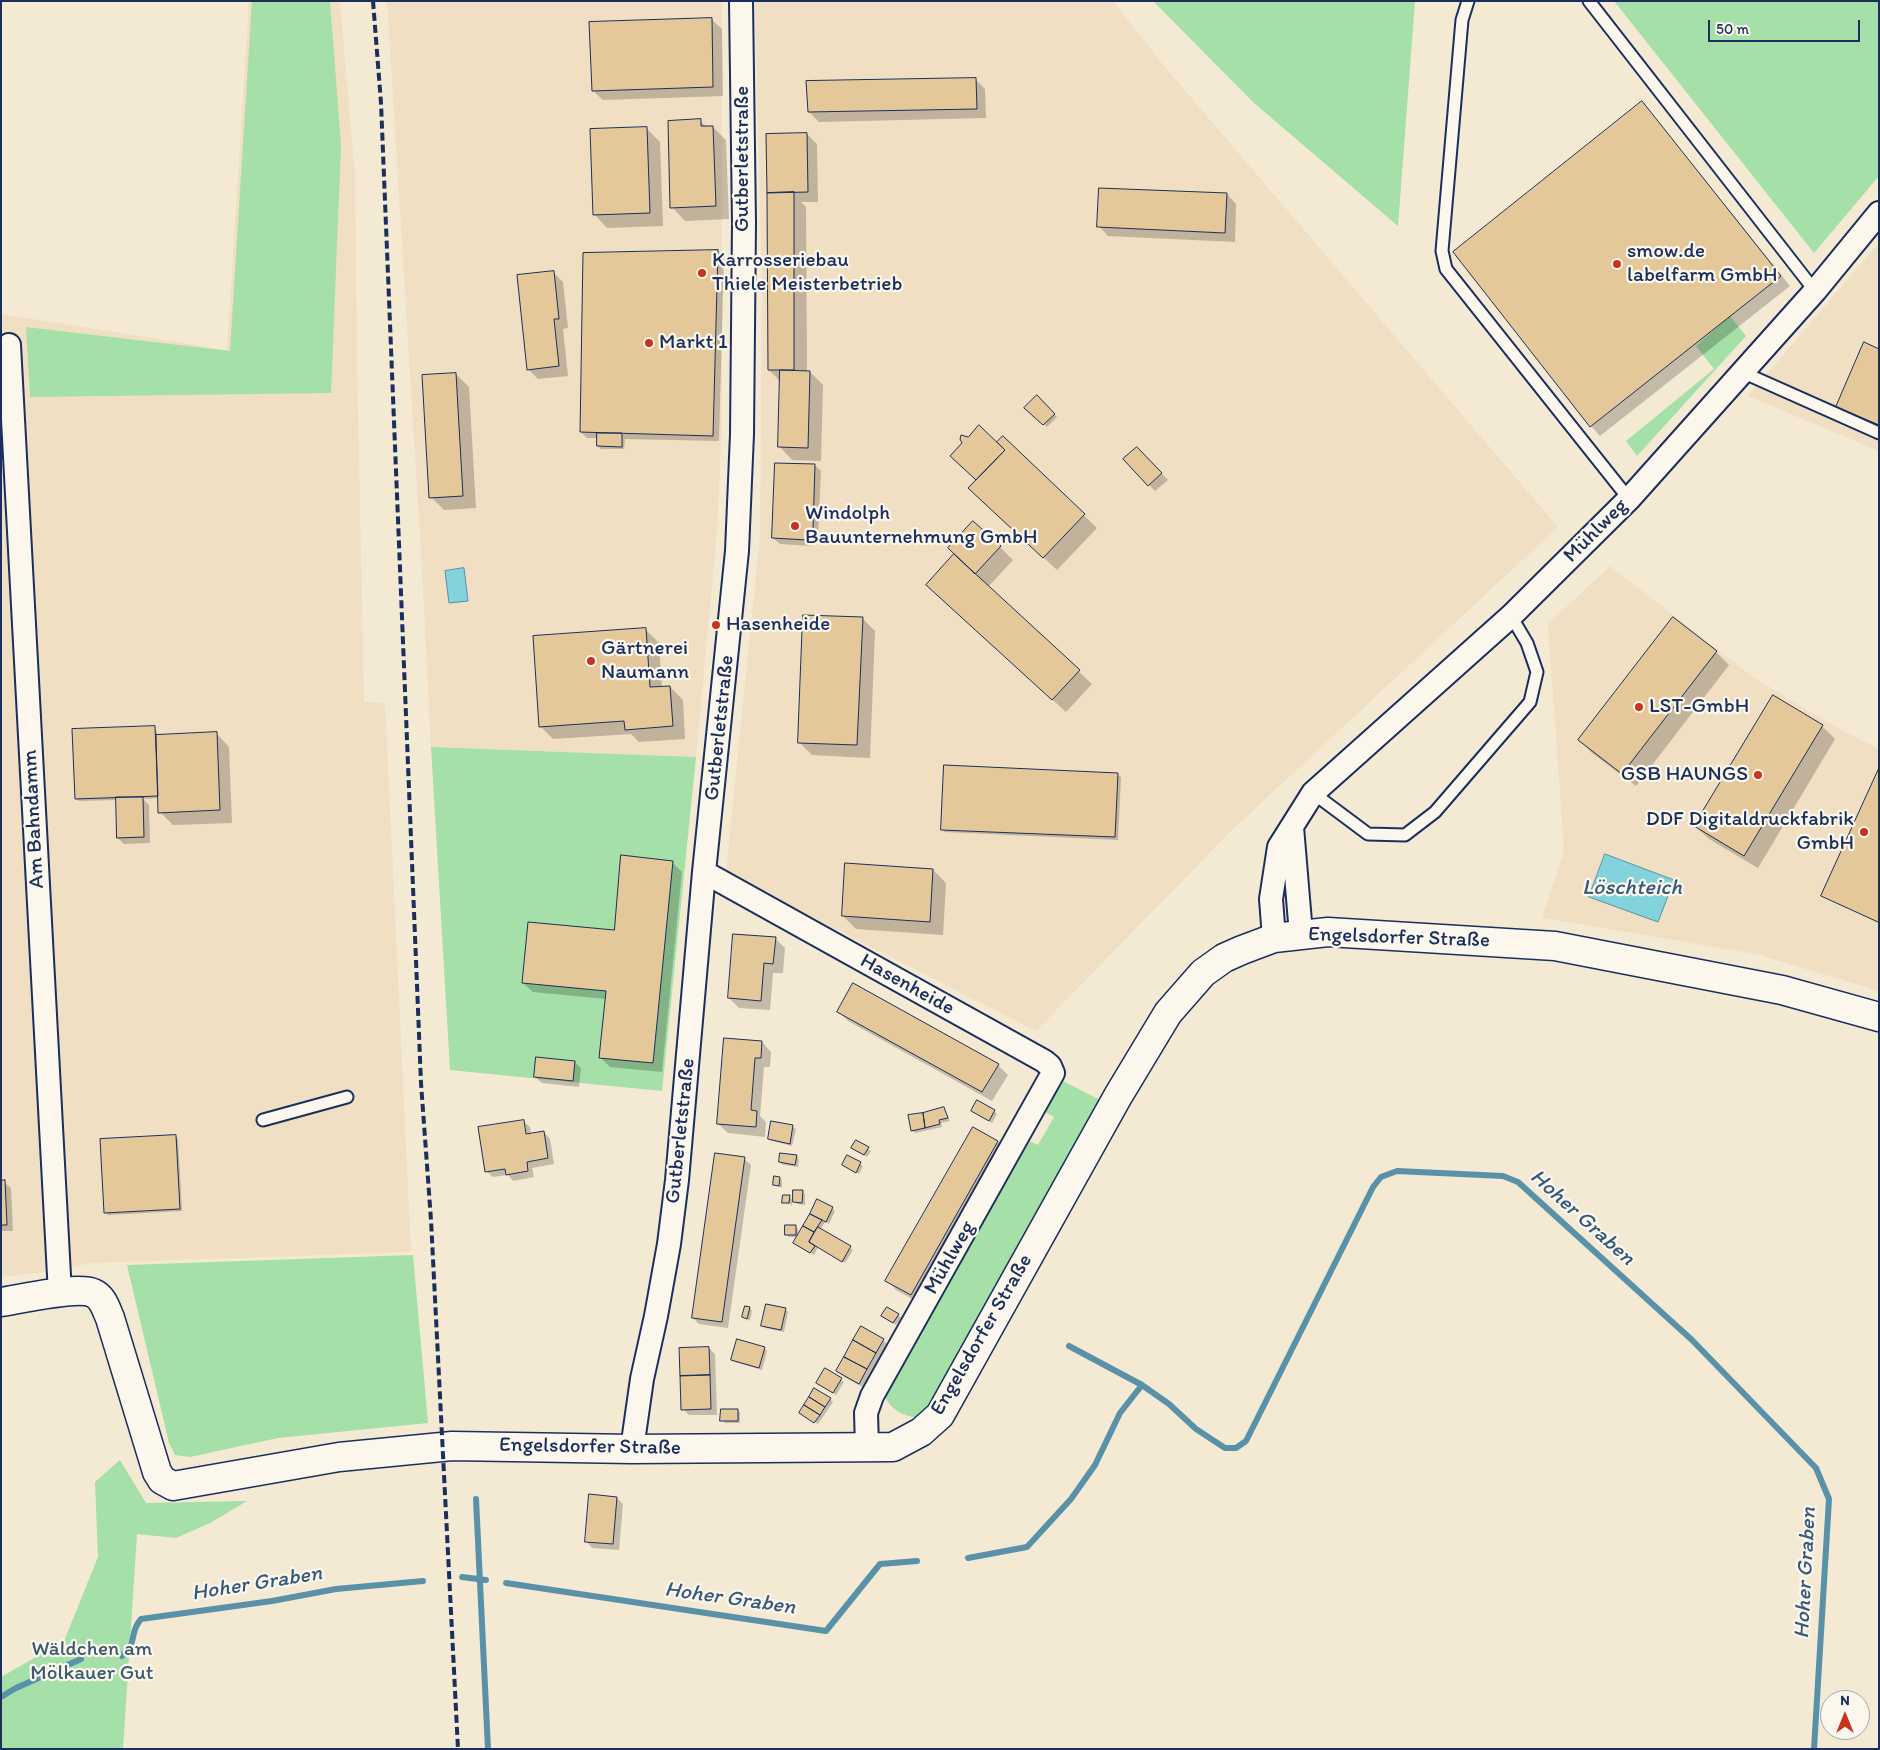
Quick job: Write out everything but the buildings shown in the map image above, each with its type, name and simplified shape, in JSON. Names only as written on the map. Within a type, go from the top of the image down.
[{"type":"main road","name":"Engelsdorfer Straße","points":[[1,1302],[87,1292],[101,1298],[110,1318],[157,1472],[162,1480],[173,1486],[339,1457],[452,1446],[632,1449],[893,1447],[921,1432],[940,1415],[1109,1113],[1176,1001],[1203,973],[1224,958],[1274,938],[1328,932],[1555,946],[1782,990],[1879,1017]]},
{"type":"street","name":"Gutberletstraße","points":[[632,1449],[642,1379],[656,1316],[671,1227],[681,1145],[704,872],[732,614],[738,523],[744,223],[741,1]]},
{"type":"street","name":"Mühlweg","points":[[1274,938],[1271,899],[1275,862],[1279,847],[1313,793],[1511,616],[1629,499],[1815,291],[1879,213]]},
{"type":"street","name":"Am Bahndamm","points":[[8,345],[60,1294]]},
{"type":"street","points":[[1292,827],[1301,934]]},
{"type":"street","name":"Hasenheide","points":[[704,872],[1044,1061],[1050,1066],[1053,1074]]},
{"type":"street","name":"Mühlweg","points":[[867,1447],[866,1413],[872,1396],[1053,1074]]},
{"type":"lane","points":[[1468,1],[1462,20],[1442,242],[1446,269],[1629,499]]},
{"type":"lane","points":[[1589,1],[1815,291]]},
{"type":"lane","points":[[1742,372],[1879,433]]},
{"type":"lane","points":[[1313,793],[1368,834],[1405,835],[1435,812],[1530,702],[1537,672],[1527,642],[1511,616]]},
{"type":"lane","points":[[263,1120],[347,1097]]},
{"type":"shaded area","points":[[249,1],[340,1],[355,176],[364,702],[385,703],[411,1252],[92,1263],[44,1272],[1,1277],[1,314],[227,350]]},
{"type":"shaded area","points":[[387,1],[722,1],[722,423],[717,532],[696,757],[431,747]]},
{"type":"shaded area","points":[[755,1],[1113,1],[1164,66],[1558,527],[1233,829],[1036,1031],[726,873],[760,536],[762,295]]},
{"type":"shaded area","points":[[1879,243],[1879,451],[1748,396]]},
{"type":"shaded area","points":[[1610,566],[1753,677],[1841,730],[1879,749],[1879,991],[1756,954],[1542,918],[1564,850],[1548,624]]},
{"type":"green space","points":[[252,1],[330,1],[341,145],[331,393],[30,397],[26,327],[230,351]]},
{"type":"green space","points":[[1153,1],[1415,1],[1398,226],[1254,103]]},
{"type":"green space","points":[[1614,1],[1879,1],[1879,176],[1814,253]]},
{"type":"green space","points":[[1730,316],[1746,336],[1637,456],[1626,441],[1714,369],[1696,346]]},
{"type":"green space","points":[[431,747],[696,757],[662,1091],[450,1070]]},
{"type":"green space","points":[[1061,1080],[1102,1101],[930,1405],[918,1417],[902,1414],[893,1408],[884,1395],[1027,1140],[1038,1145],[1054,1117],[1043,1111]]},
{"type":"green space","points":[[413,1255],[428,1423],[278,1438],[190,1457],[175,1455],[169,1443],[127,1265]]},
{"type":"green space","name":"Wäldchen am Mölkauer Gut","points":[[120,1460],[146,1503],[247,1501],[210,1523],[176,1538],[137,1534],[123,1749],[1,1749],[1,1677],[64,1641],[98,1557],[95,1482]]},
{"type":"water","points":[[464,568],[468,601],[449,603],[445,571]]},
{"type":"water","name":"Löschteich","points":[[1605,854],[1674,880],[1658,922],[1589,897]]},
{"type":"waterway","name":"Hoher Graben","points":[[968,1558],[1027,1547],[1071,1499],[1095,1465],[1120,1413],[1142,1385],[1169,1404],[1196,1429],[1225,1448],[1236,1448],[1246,1441],[1373,1187],[1381,1177],[1397,1171],[1503,1176],[1518,1182],[1692,1340],[1816,1468],[1829,1499],[1814,1749]]},
{"type":"waterway","points":[[1069,1346],[1142,1385]]},
{"type":"waterway","points":[[476,1499],[488,1749]]},
{"type":"waterway","name":"Hoher Graben","points":[[506,1583],[826,1631],[880,1564],[917,1561]]},
{"type":"waterway","points":[[462,1577],[486,1580]]},
{"type":"waterway","name":"Hoher Graben","points":[[122,1656],[130,1646],[137,1624],[141,1619],[272,1601],[336,1589],[423,1581]]},
{"type":"waterway","name":"Hoher Graben","points":[[1,1697],[16,1688],[81,1659]]},
{"type":"railway","points":[[373,1],[381,103],[421,1083],[431,1220],[458,1749]]},
{"type":"place","name":"smow.de labelfarm GmbH","points":[[1617,264]]},
{"type":"place","name":"Karrosseriebau Thiele Meisterbetrieb","points":[[702,273]]},
{"type":"place","name":"Markt 1","points":[[649,343]]},
{"type":"place","name":"Windolph Bauunternehmung GmbH","points":[[795,526]]},
{"type":"place","name":"Hasenheide","points":[[716,625]]},
{"type":"place","name":"Gärtnerei Naumann","points":[[591,661]]},
{"type":"place","name":"LST-GmbH","points":[[1639,707]]},
{"type":"place","name":"GSB HAUNGS","points":[[1758,775]]},
{"type":"place","name":"DDF Digitaldruckfabrik GmbH","points":[[1864,832]]}]
